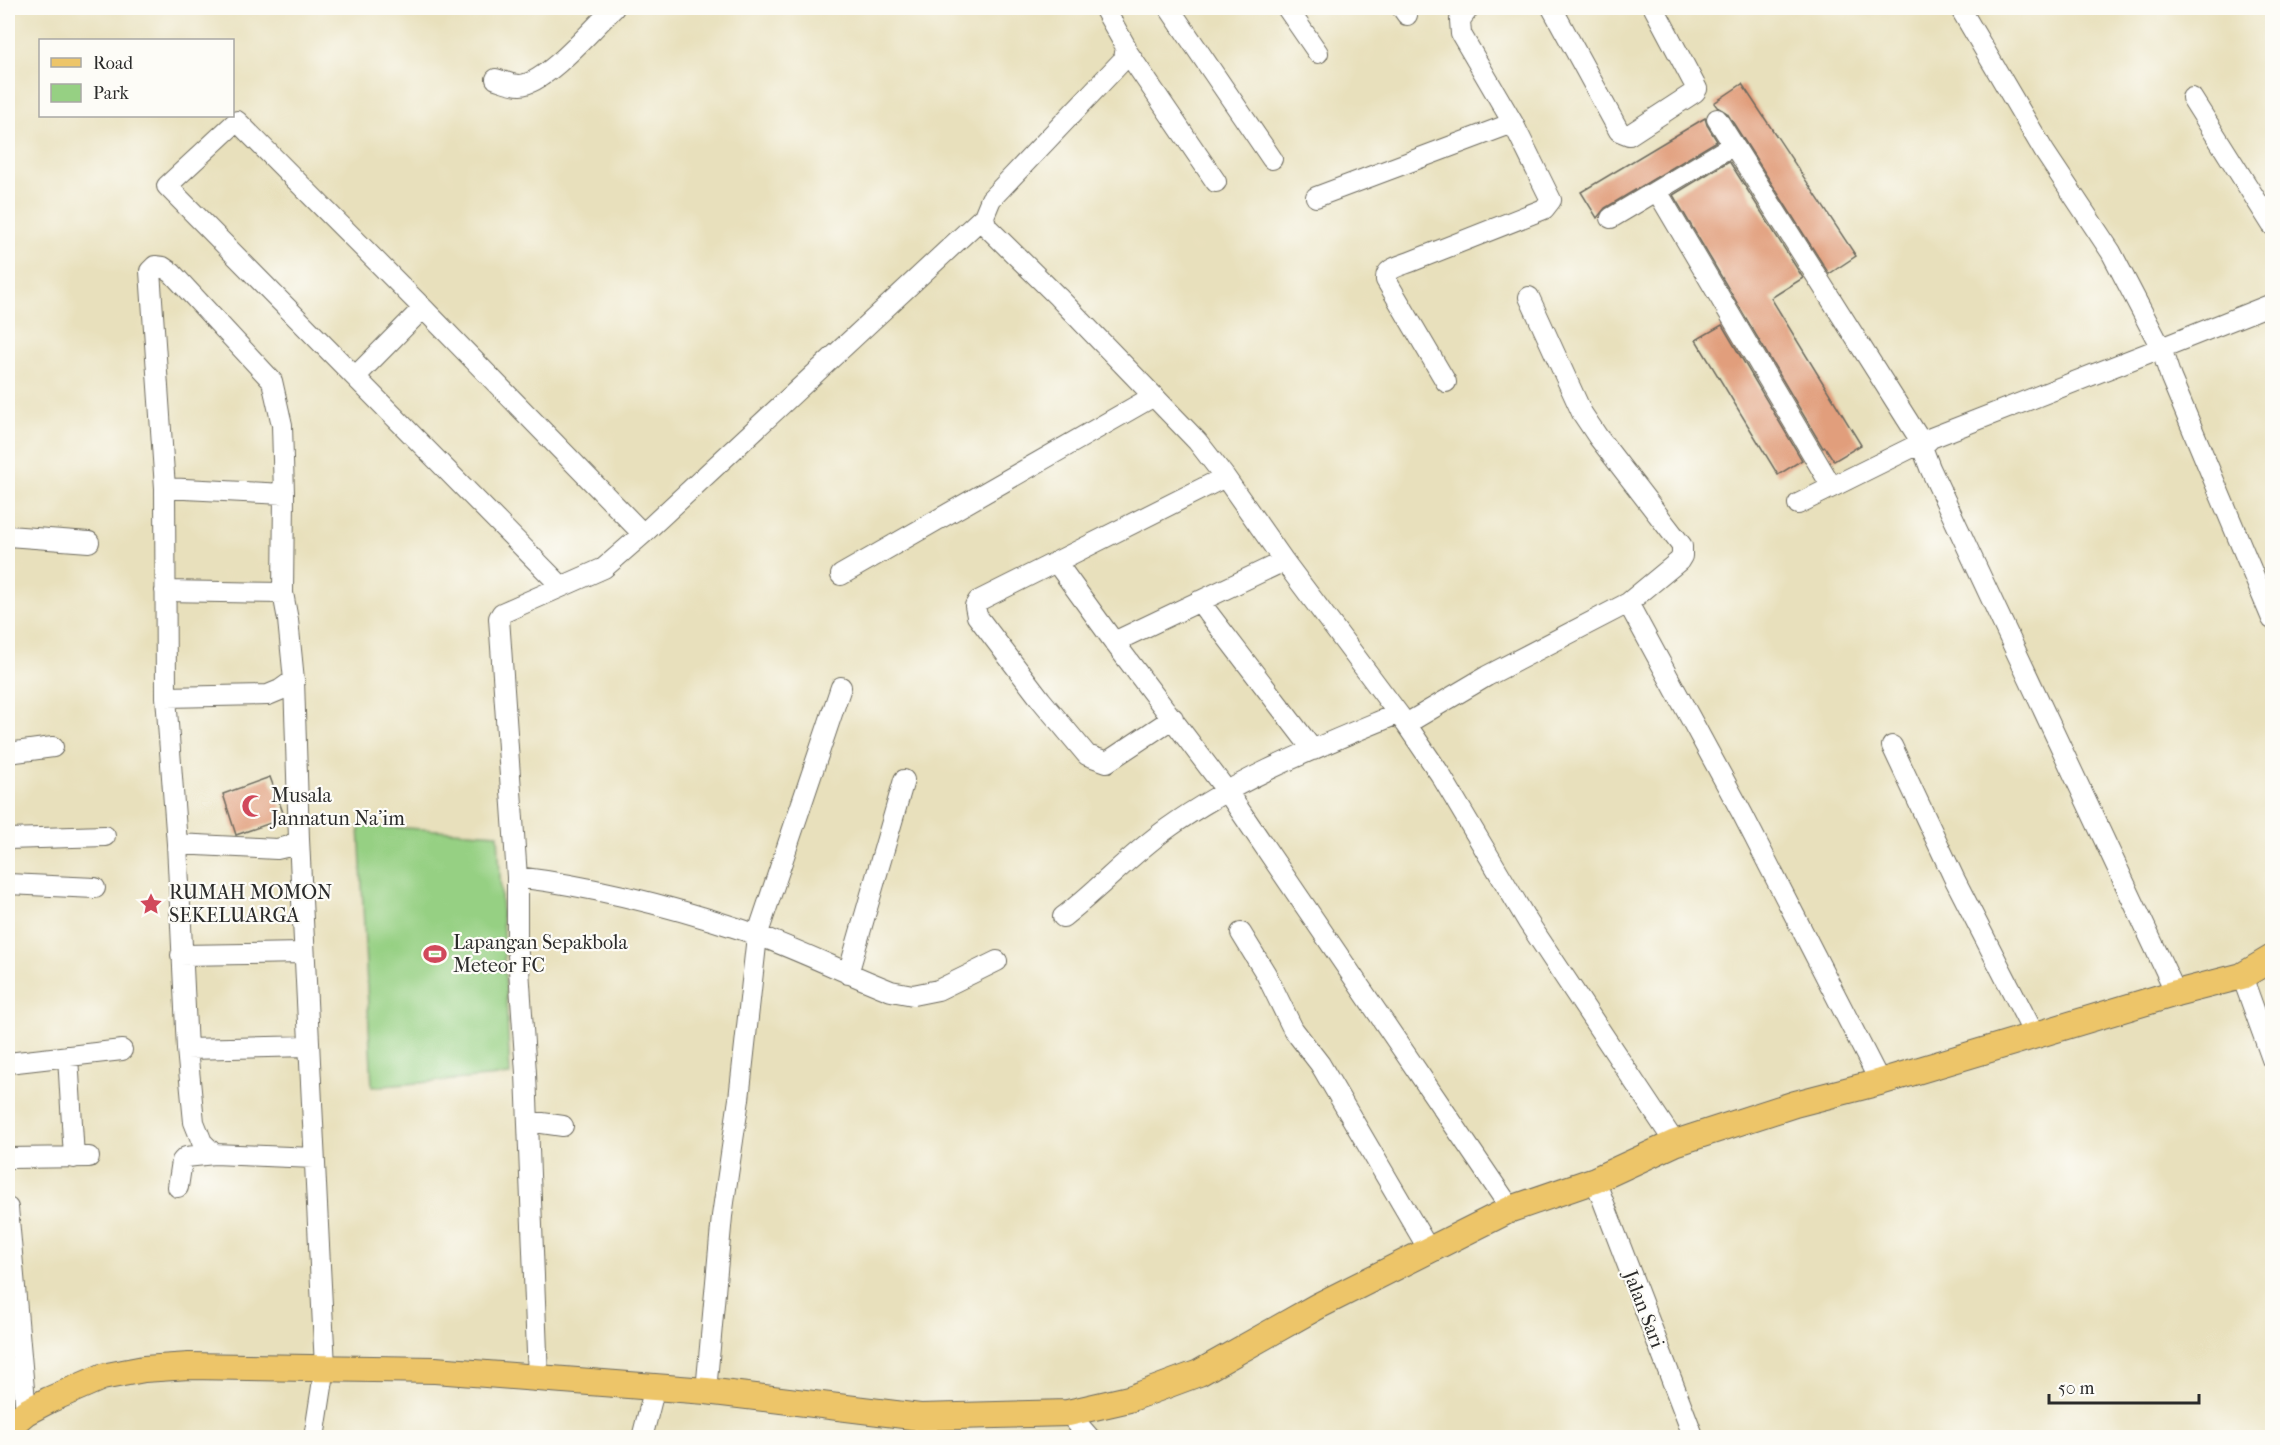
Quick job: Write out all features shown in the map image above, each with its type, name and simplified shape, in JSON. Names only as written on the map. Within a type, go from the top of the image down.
[{"type":"main road","points":[[17,1419],[49,1400],[102,1377],[144,1369],[189,1366],[435,1370],[706,1391],[924,1427],[1068,1413],[1129,1399],[1199,1373],[1318,1306],[1511,1209],[1594,1180],[1675,1143],[1795,1104],[1880,1082],[2176,993],[2242,976],[2272,958]]},
{"type":"street","points":[[496,79],[519,85],[531,82],[554,67],[614,8]]},
{"type":"street","points":[[1104,8],[1118,29],[1126,50],[1216,182]]},
{"type":"street","points":[[1169,8],[1272,159]]},
{"type":"street","points":[[1287,8],[1318,53]]},
{"type":"street","points":[[1446,382],[1386,280],[1388,271],[1544,209],[1551,200],[1513,123],[1461,34],[1460,20],[1469,8]]},
{"type":"street","points":[[1552,8],[1619,131],[1629,135],[1662,115],[1695,92],[1697,88],[1654,8]]},
{"type":"street","points":[[1960,8],[2044,151],[2111,252],[2161,348],[2171,378],[2272,619]]},
{"type":"street","points":[[538,1378],[528,1121],[517,940],[517,877],[499,618],[506,610],[604,568],[643,534],[984,216],[991,199],[1124,59],[1126,50]]},
{"type":"street","points":[[2192,99],[2272,225]]},
{"type":"street","points":[[1717,119],[1926,441]]},
{"type":"street","points":[[561,586],[167,186],[237,121],[643,534]]},
{"type":"street","points":[[1316,197],[1513,123]]},
{"type":"street","points":[[1611,218],[1733,145]]},
{"type":"street","points":[[1657,191],[1832,487]]},
{"type":"street","points":[[984,216],[986,226],[1197,441],[1225,477],[1440,774],[1528,922],[1675,1143]]},
{"type":"street","points":[[214,1154],[202,1142],[194,1122],[186,1049],[177,844],[166,697],[165,488],[150,271],[155,266],[163,267],[172,273],[272,381],[282,425],[283,593],[294,680],[304,953],[325,1367],[314,1437]]},
{"type":"street","points":[[1063,917],[1166,829],[1226,790],[1313,750],[1402,719],[1628,603],[1679,561],[1682,556],[1682,546],[1582,413],[1529,297]]},
{"type":"street","points":[[1798,504],[1926,441],[2272,304]]},
{"type":"street","points":[[355,377],[423,308]]},
{"type":"street","points":[[841,575],[1154,396]]},
{"type":"street","points":[[1926,441],[1922,447],[1930,468],[2176,993]]},
{"type":"street","points":[[1173,718],[1107,762],[1094,759],[1087,755],[1041,700],[977,616],[975,606],[978,601],[1225,477]]},
{"type":"street","points":[[165,488],[284,494]]},
{"type":"street","points":[[8,536],[88,542]]},
{"type":"street","points":[[1114,642],[1284,561]]},
{"type":"street","points":[[1056,562],[1226,790],[1511,1209]]},
{"type":"street","points":[[165,591],[283,593]]},
{"type":"street","points":[[1199,601],[1313,750]]},
{"type":"street","points":[[1628,603],[1743,815],[1880,1082]]},
{"type":"street","points":[[166,697],[268,695],[294,680]]},
{"type":"street","points":[[706,1391],[722,1216],[739,1099],[757,936],[841,687]]},
{"type":"street","points":[[8,753],[53,747]]},
{"type":"street","points":[[1892,747],[1954,878],[2035,1036]]},
{"type":"street","points":[[848,974],[904,780]]},
{"type":"street","points":[[8,839],[105,836]]},
{"type":"street","points":[[177,844],[277,849],[290,846],[299,839]]},
{"type":"street","points":[[517,877],[551,881],[632,899],[757,936],[891,991],[913,995],[938,990],[997,961]]},
{"type":"street","points":[[8,884],[95,888]]},
{"type":"street","points":[[1240,933],[1266,974],[1293,1029],[1320,1064],[1429,1250]]},
{"type":"street","points":[[181,955],[304,953]]},
{"type":"street","points":[[2242,976],[2272,1059]]},
{"type":"street","points":[[186,1049],[309,1046]]},
{"type":"street","points":[[8,1063],[122,1050]]},
{"type":"street","points":[[8,1158],[82,1157],[68,1056]]},
{"type":"street","points":[[528,1121],[563,1126]]},
{"type":"street","points":[[178,1187],[182,1161],[186,1157],[214,1154],[314,1158]]},
{"type":"street","name":"Jalan Sari","points":[[1594,1180],[1694,1437]]},
{"type":"street","points":[[8,1208],[17,1419]]},
{"type":"street","points":[[642,1437],[655,1387]]},
{"type":"street","points":[[1068,1413],[1090,1437]]},
{"type":"green space","name":"Lapangan Sepakbola Meteor FC","points":[[359,825],[498,834],[510,1075],[372,1087]]},
{"type":"building","points":[[1742,84],[1856,256],[1829,274],[1727,113],[1714,103]]},
{"type":"building","points":[[1705,118],[1717,141],[1605,208],[1597,218],[1581,192]]},
{"type":"building","points":[[1729,161],[1803,278],[1771,298],[1861,445],[1834,461],[1825,447],[1823,448],[1673,195]]},
{"type":"building","points":[[1722,325],[1802,460],[1778,475],[1696,340]]},
{"type":"building","name":"Musala Jannatun Na'im","points":[[270,777],[285,818],[236,835],[223,794]]},
{"type":"place","name":"Musala Jannatun Na'im","points":[[253,806]]},
{"type":"place","name":"RUMAH MOMON SEKELUARGA","points":[[151,904]]},
{"type":"place","name":"Lapangan Sepakbola Meteor FC","points":[[435,954]]}]
